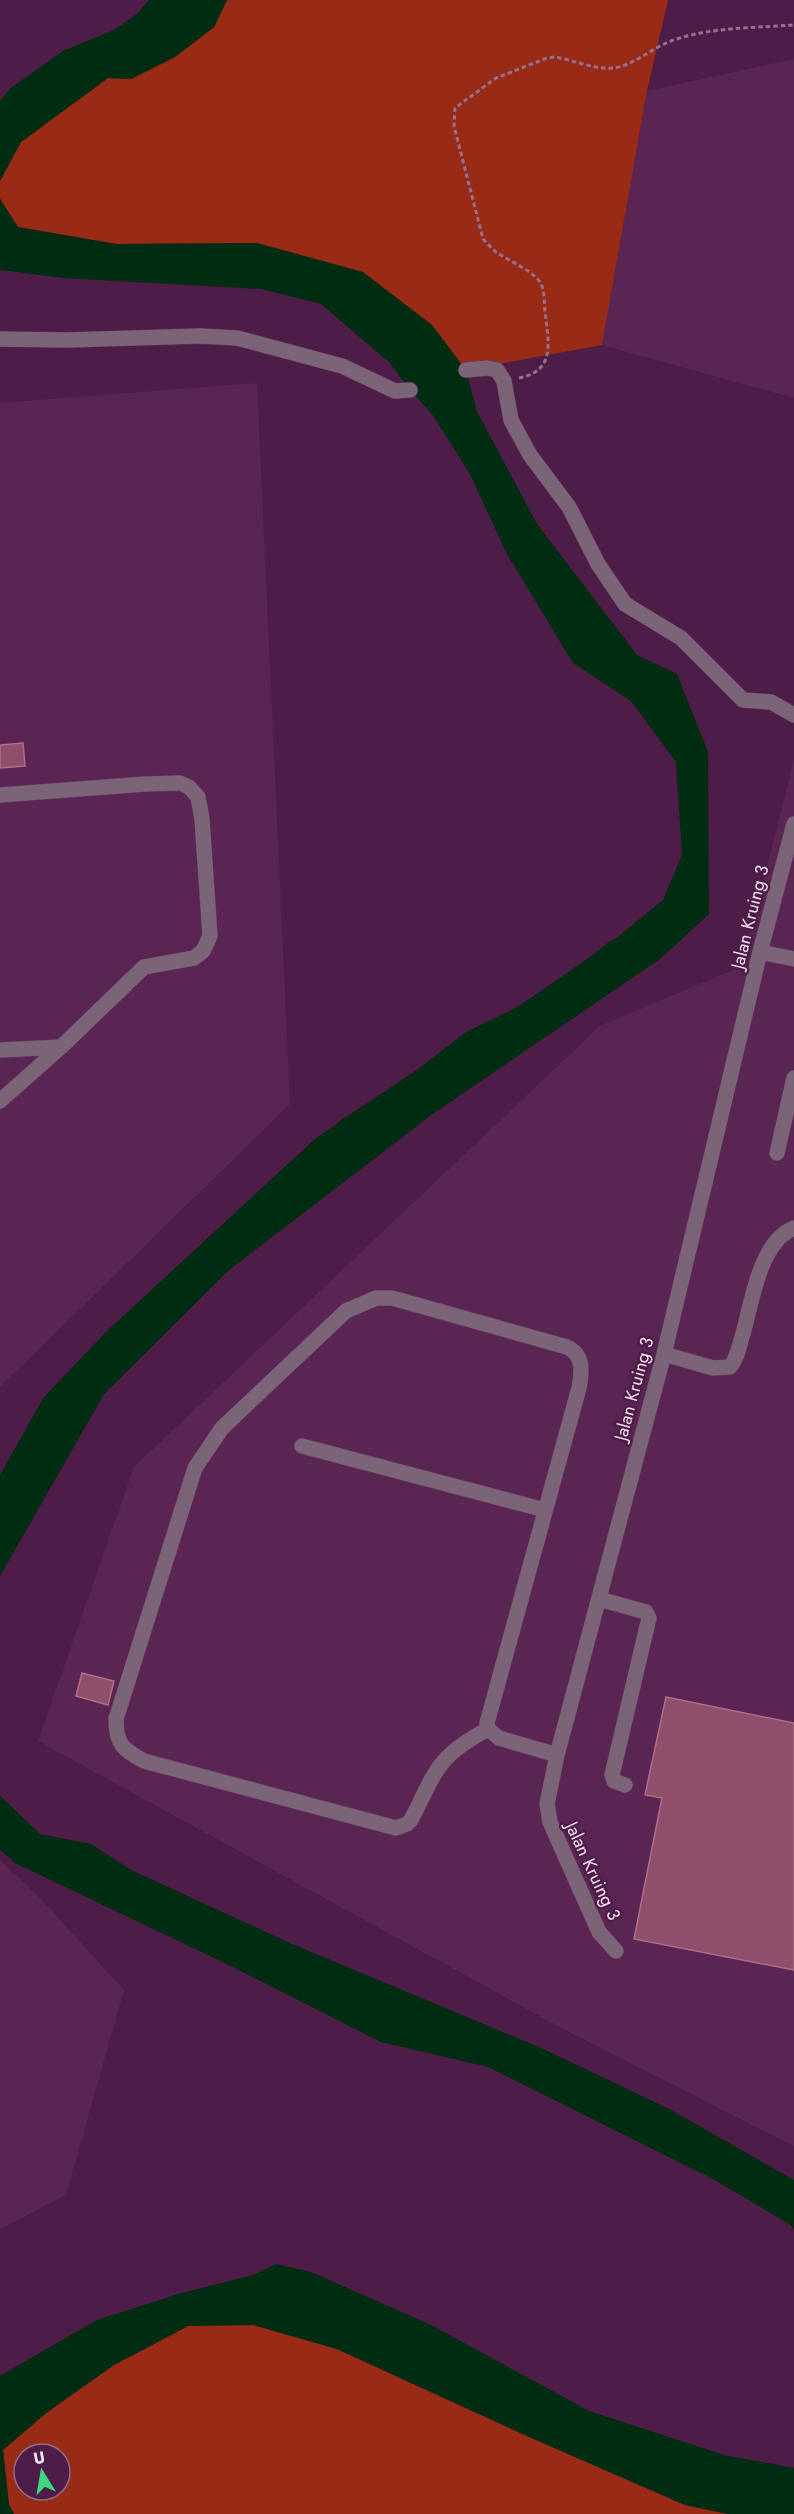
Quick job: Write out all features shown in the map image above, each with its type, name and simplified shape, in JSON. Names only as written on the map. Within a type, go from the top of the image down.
[{"type":"street","points":[[0,339],[67,340],[190,336],[237,338],[342,366],[395,391],[410,390]]},
{"type":"street","points":[[466,370],[487,368],[497,370],[504,381],[511,420],[530,455],[569,507],[598,564],[624,604],[681,638],[743,700],[771,702],[794,715]]},
{"type":"street","points":[[0,795],[180,783],[193,790],[199,801],[203,832],[210,936],[200,955],[194,958],[144,967],[61,1047],[0,1101]]},
{"type":"street","name":"Jalan Kruing 3","points":[[616,1951],[599,1932],[550,1822],[547,1804],[557,1755],[664,1354],[760,952],[794,824]]},
{"type":"street","points":[[760,952],[794,959]]},
{"type":"street","points":[[0,1050],[61,1047]]},
{"type":"street","points":[[777,1153],[794,1078]]},
{"type":"street","points":[[664,1354],[713,1368],[730,1367],[738,1350],[766,1256],[780,1236],[794,1228]]},
{"type":"street","points":[[376,1298],[392,1298],[567,1347],[576,1353],[581,1366],[579,1388],[488,1716],[488,1729],[452,1751],[436,1768],[411,1820],[396,1828],[144,1761],[121,1746],[116,1735],[116,1719],[195,1468],[222,1428],[346,1311],[376,1298]]},
{"type":"street","points":[[302,1446],[545,1510]]},
{"type":"street","points":[[599,1599],[646,1612],[649,1618],[612,1775],[614,1781],[625,1785]]},
{"type":"street","points":[[488,1729],[499,1738],[557,1755]]},
{"type":"path","points":[[504,381],[530,376],[539,371],[544,363],[549,348],[541,284],[532,274],[495,251],[483,239],[454,126],[455,108],[464,99],[496,78],[547,58],[555,57],[616,68],[656,47],[697,34],[794,25]]},
{"type":"shaded area","points":[[149,0],[227,0],[214,27],[175,57],[131,79],[108,78],[21,142],[0,181],[0,101],[11,88],[63,51],[114,30],[137,14]]},
{"type":"shaded area","points":[[227,0],[668,0],[647,91],[602,345],[466,370],[257,243],[116,244],[17,227],[0,199],[0,181],[21,142],[108,78],[131,79],[175,57],[214,27]]},
{"type":"shaded area","points":[[794,59],[794,398],[602,345],[647,91]]},
{"type":"shaded area","points":[[0,199],[18,227],[116,244],[257,243],[363,272],[432,325],[466,370],[477,412],[537,524],[637,655],[677,674],[708,752],[709,914],[660,959],[434,1113],[229,1270],[104,1394],[0,1576],[0,1475],[44,1397],[107,1331],[315,1139],[421,1067],[466,1032],[518,1007],[613,941],[663,900],[682,855],[676,762],[631,701],[573,663],[507,554],[470,474],[432,414],[389,362],[321,304],[262,289],[64,278],[0,270]]},
{"type":"shaded area","points":[[257,383],[290,1104],[0,1387],[0,403]]},
{"type":"shaded area","points":[[794,760],[794,2146],[567,2031],[38,1741],[134,1467],[600,1026],[742,966]]},
{"type":"shaded area","points":[[0,1796],[40,1834],[91,1844],[131,1870],[292,1944],[541,2048],[669,2109],[794,2180],[794,2230],[791,2225],[713,2179],[488,2067],[381,2042],[231,1966],[15,1863],[0,1850]]},
{"type":"shaded area","points":[[0,1860],[41,1899],[124,1990],[66,2195],[0,2229]]},
{"type":"shaded area","points":[[276,2264],[311,2272],[431,2325],[589,2411],[724,2455],[794,2468],[794,2514],[728,2514],[685,2505],[337,2349],[253,2325],[188,2326],[114,2365],[46,2413],[3,2450],[9,2505],[14,2514],[0,2514],[0,2376],[97,2320],[182,2293],[253,2275]]},
{"type":"shaded area","points":[[253,2325],[337,2349],[685,2505],[728,2514],[14,2514],[9,2505],[3,2450],[12,2442],[12,2502],[72,2502],[72,2442],[12,2442],[46,2413],[114,2365],[188,2326]]},
{"type":"building","points":[[23,743],[25,766],[0,768],[0,745]]},
{"type":"building","points":[[82,1673],[114,1681],[108,1705],[76,1696]]},
{"type":"building","points":[[666,1697],[794,1723],[794,1970],[634,1939],[662,1798],[645,1795]]},
{"type":"waterway","points":[[350,1134],[585,983],[619,955]]},
{"type":"waterway","points":[[688,2139],[794,2203]]}]
